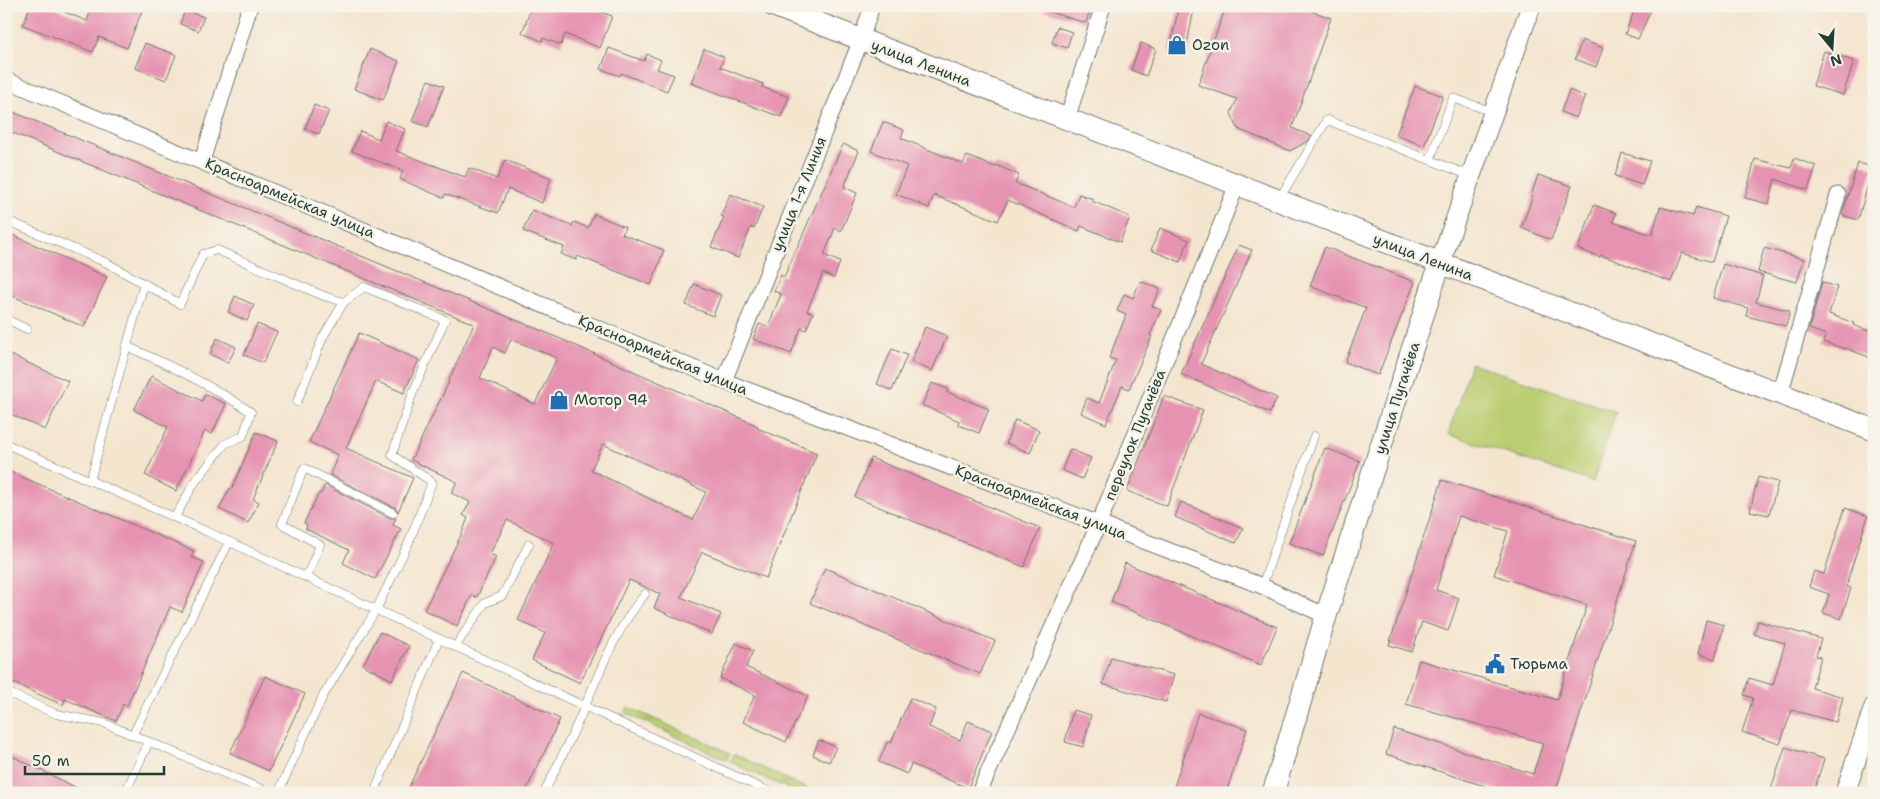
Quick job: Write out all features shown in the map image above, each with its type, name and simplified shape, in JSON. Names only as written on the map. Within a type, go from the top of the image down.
[{"type":"main road","name":"улица Ленина","points":[[774,6],[1874,430]]},
{"type":"main road","name":"улица Пугачёва","points":[[1273,793],[1326,616],[1440,263]]},
{"type":"street","points":[[202,161],[250,6]]},
{"type":"street","name":"улица 1-я Линия","points":[[724,381],[861,40],[872,6]]},
{"type":"street","points":[[1067,119],[1103,6]]},
{"type":"street","name":"улица Пугачёва","points":[[1440,263],[1531,6]]},
{"type":"street","name":"Красноармейская улица","points":[[6,80],[724,381],[1262,586],[1326,616]]},
{"type":"street","name":"переулок Пугачёва","points":[[979,793],[1099,524],[1237,185]]},
{"type":"street","points":[[1780,394],[1838,195]]},
{"type":"street","points":[[1845,793],[1874,707]]},
{"type":"lane","points":[[1430,160],[1453,98],[1494,112]]},
{"type":"lane","points":[[1278,201],[1327,120],[1471,176]]},
{"type":"lane","points":[[6,220],[107,263],[180,304],[203,254],[217,250],[324,296],[344,302]]},
{"type":"lane","points":[[90,480],[144,283]]},
{"type":"lane","points":[[278,793],[323,696],[376,610],[409,542],[432,482],[392,455],[413,392],[445,320],[364,287],[344,302],[323,337],[297,402]]},
{"type":"lane","points":[[6,319],[27,329]]},
{"type":"lane","points":[[126,346],[170,365],[251,412],[243,436],[225,444],[195,482],[175,518]]},
{"type":"lane","points":[[1262,586],[1314,436]]},
{"type":"lane","points":[[6,444],[306,577],[772,793]]},
{"type":"lane","points":[[306,577],[320,545],[282,524],[304,468],[393,513]]},
{"type":"lane","points":[[133,734],[229,542]]},
{"type":"lane","points":[[455,647],[485,603],[502,596],[529,544]]},
{"type":"lane","points":[[544,793],[585,707],[605,658],[632,611],[645,594]]},
{"type":"lane","points":[[374,793],[439,639]]},
{"type":"lane","points":[[6,692],[56,714],[104,723],[133,734],[272,793]]},
{"type":"lane","points":[[125,793],[148,744]]},
{"type":"green space","points":[[1471,363],[1616,412],[1593,482],[1448,434]]},
{"type":"green space","points":[[628,707],[730,753],[727,760],[625,713]]},
{"type":"green space","points":[[734,754],[816,793],[798,793],[730,762]]},
{"type":"building","points":[[30,6],[50,6],[87,21],[92,6],[144,6],[127,48],[99,37],[93,52],[23,25]]},
{"type":"building","points":[[532,6],[587,6],[612,16],[600,48],[565,34],[561,45],[543,38],[542,41],[522,33]]},
{"type":"building","points":[[1043,6],[1091,6],[1086,23],[1043,10]]},
{"type":"building","points":[[1179,6],[1194,9],[1185,55],[1169,52]]},
{"type":"building","points":[[1226,6],[1298,6],[1331,18],[1292,128],[1311,136],[1308,141],[1290,151],[1238,129],[1231,113],[1237,99],[1198,85]]},
{"type":"building","points":[[1636,6],[1642,6],[1651,10],[1638,39],[1625,34]]},
{"type":"building","points":[[185,10],[204,17],[198,31],[180,24]]},
{"type":"building","points":[[1057,27],[1072,32],[1067,48],[1052,43]]},
{"type":"building","points":[[1582,40],[1603,48],[1596,67],[1575,59]]},
{"type":"building","points":[[145,43],[176,55],[166,80],[135,68]]},
{"type":"building","points":[[1141,43],[1156,49],[1146,76],[1131,70]]},
{"type":"building","points":[[609,48],[644,61],[647,54],[661,60],[657,69],[674,75],[667,91],[621,73],[620,76],[601,69]]},
{"type":"building","points":[[370,49],[399,61],[383,100],[354,89]]},
{"type":"building","points":[[704,49],[724,57],[720,67],[763,84],[762,87],[789,97],[781,117],[691,83]]},
{"type":"building","points":[[1824,51],[1854,61],[1843,95],[1813,86]]},
{"type":"building","points":[[428,80],[444,86],[428,127],[412,121]]},
{"type":"building","points":[[1415,86],[1443,96],[1424,146],[1396,135]]},
{"type":"building","points":[[1569,90],[1585,96],[1576,118],[1561,112]]},
{"type":"building","points":[[314,105],[329,111],[319,134],[305,129]]},
{"type":"building","points":[[6,109],[547,333],[758,426],[757,428],[817,453],[766,578],[702,552],[681,597],[721,614],[712,634],[654,608],[660,594],[629,580],[580,683],[532,660],[545,633],[518,620],[554,543],[507,520],[490,554],[496,557],[477,597],[472,595],[457,626],[424,610],[462,533],[468,518],[463,515],[470,502],[451,493],[457,482],[411,460],[449,382],[474,324],[6,130]],"holes":[[[511,339],[557,358],[535,404],[480,378],[493,347],[505,353]],[[603,444],[706,492],[693,520],[591,470]]]},
{"type":"building","points":[[386,121],[405,129],[396,151],[465,177],[469,168],[497,179],[505,160],[551,178],[542,203],[508,189],[498,213],[445,194],[444,198],[425,190],[400,179],[403,171],[352,151],[360,131],[379,139]]},
{"type":"building","points":[[883,122],[904,130],[901,138],[963,164],[967,156],[995,167],[996,165],[1019,175],[1015,183],[1074,207],[1079,194],[1130,217],[1120,242],[1081,226],[1079,231],[1008,200],[998,221],[934,195],[929,208],[896,194],[907,166],[871,151]]},
{"type":"building","points":[[843,144],[859,151],[844,187],[857,193],[841,231],[835,228],[824,255],[840,262],[834,278],[823,273],[807,311],[813,313],[806,330],[801,328],[791,354],[753,339],[759,324],[768,327],[781,294],[774,291],[781,275],[784,277]]},
{"type":"building","points":[[1622,153],[1650,161],[1642,185],[1615,176]]},
{"type":"building","points":[[1794,158],[1816,166],[1808,190],[1775,179],[1769,204],[1745,198],[1755,159],[1791,168]]},
{"type":"building","points":[[1858,163],[1873,167],[1858,220],[1842,215]]},
{"type":"building","points":[[1538,175],[1572,186],[1551,240],[1521,228],[1533,196],[1531,196]]},
{"type":"building","points":[[730,194],[763,207],[754,229],[751,227],[738,258],[711,247],[724,217],[721,216]]},
{"type":"building","points":[[1594,205],[1616,213],[1613,222],[1652,235],[1660,207],[1693,216],[1696,207],[1726,216],[1712,262],[1682,253],[1671,282],[1601,255],[1600,257],[1578,249]]},
{"type":"building","points":[[532,210],[572,226],[574,222],[588,228],[594,214],[625,227],[622,234],[664,250],[651,285],[578,256],[576,260],[561,254],[564,247],[523,231]]},
{"type":"building","points":[[1160,228],[1189,240],[1180,262],[1151,250]]},
{"type":"building","points":[[6,232],[107,277],[84,327],[6,293]]},
{"type":"building","points":[[1239,245],[1252,250],[1201,364],[1277,398],[1270,413],[1181,374]]},
{"type":"building","points":[[1325,247],[1415,282],[1378,375],[1345,362],[1366,308],[1310,286]]},
{"type":"building","points":[[1764,248],[1804,259],[1797,282],[1758,272]]},
{"type":"building","points":[[1723,264],[1763,276],[1756,302],[1790,311],[1786,326],[1746,316],[1748,308],[1713,298]]},
{"type":"building","points":[[1140,281],[1160,289],[1152,306],[1161,310],[1129,389],[1122,386],[1106,424],[1081,413],[1087,398],[1099,403],[1116,360],[1109,358],[1126,315],[1117,311],[1124,294],[1133,298]]},
{"type":"building","points":[[1822,282],[1837,287],[1829,314],[1874,333],[1874,359],[1823,342],[1826,335],[1809,329]]},
{"type":"building","points":[[694,284],[721,295],[713,316],[686,305]]},
{"type":"building","points":[[235,296],[254,305],[247,321],[228,312]]},
{"type":"building","points":[[257,324],[277,332],[263,363],[244,355]]},
{"type":"building","points":[[925,327],[947,336],[932,371],[911,362]]},
{"type":"building","points":[[359,333],[419,360],[404,393],[376,381],[346,448],[413,478],[398,512],[396,508],[330,475],[338,455],[309,442]]},
{"type":"building","points":[[217,338],[236,347],[228,363],[210,354]]},
{"type":"building","points":[[892,349],[907,355],[892,391],[877,384]]},
{"type":"building","points":[[6,353],[68,381],[45,430],[6,412]]},
{"type":"building","points":[[151,376],[202,401],[205,394],[226,404],[212,434],[205,431],[176,491],[145,475],[168,427],[134,410]]},
{"type":"building","points":[[932,383],[948,389],[947,392],[989,409],[979,433],[958,425],[959,421],[922,405]]},
{"type":"building","points":[[1164,396],[1203,410],[1167,506],[1127,491]]},
{"type":"building","points":[[1015,420],[1039,430],[1030,453],[1006,443]]},
{"type":"building","points":[[256,432],[278,441],[253,499],[259,502],[248,523],[219,509],[230,488],[232,489]]},
{"type":"building","points":[[1325,448],[1360,461],[1323,556],[1289,543]]},
{"type":"building","points":[[1070,449],[1091,458],[1082,479],[1062,470]]},
{"type":"building","points":[[871,458],[1040,528],[1024,567],[855,497]]},
{"type":"building","points":[[6,470],[194,551],[191,557],[204,562],[182,612],[170,607],[127,706],[123,704],[116,721],[65,699],[63,705],[6,680]]},
{"type":"building","points":[[1758,477],[1778,482],[1769,515],[1750,511]]},
{"type":"building","points":[[1442,480],[1636,541],[1555,793],[1506,793],[1386,754],[1394,729],[1533,774],[1543,743],[1406,704],[1419,660],[1557,700],[1587,605],[1494,575],[1508,531],[1459,516],[1436,590],[1459,598],[1448,631],[1422,622],[1412,652],[1389,645]]},
{"type":"building","points":[[325,485],[390,518],[396,518],[393,525],[401,529],[375,579],[343,563],[349,550],[306,529],[307,525],[304,523]]},
{"type":"building","points":[[1181,502],[1243,528],[1236,543],[1175,517]]},
{"type":"building","points":[[1845,508],[1868,516],[1847,582],[1849,582],[1847,587],[1851,588],[1841,619],[1823,613],[1829,594],[1809,587],[1814,571],[1824,574]]},
{"type":"building","points":[[1125,563],[1277,627],[1261,665],[1111,602]]},
{"type":"building","points":[[825,568],[995,641],[980,674],[810,603]]},
{"type":"building","points":[[1706,620],[1724,625],[1715,659],[1698,654]]},
{"type":"building","points":[[1758,621],[1821,639],[1816,656],[1821,657],[1812,688],[1843,697],[1836,722],[1792,710],[1780,744],[1742,732],[1753,698],[1744,695],[1749,678],[1773,685],[1785,643],[1754,634]]},
{"type":"building","points":[[380,632],[409,646],[392,680],[363,665]]},
{"type":"building","points":[[736,643],[753,651],[746,667],[808,696],[786,742],[743,722],[755,695],[720,678]]},
{"type":"building","points":[[1111,657],[1174,675],[1166,702],[1103,684]]},
{"type":"building","points":[[463,673],[560,719],[525,793],[406,793]]},
{"type":"building","points":[[265,676],[305,694],[269,771],[230,753]]},
{"type":"building","points":[[910,698],[936,709],[929,727],[960,740],[968,721],[992,731],[968,788],[911,764],[907,774],[879,762],[887,742],[891,743]]},
{"type":"building","points":[[1073,710],[1091,715],[1083,747],[1065,742]]},
{"type":"building","points":[[1198,713],[1247,729],[1226,793],[1172,793]]},
{"type":"building","points":[[819,740],[836,747],[829,762],[813,755]]},
{"type":"building","points":[[1785,747],[1824,759],[1813,793],[1770,793]]},
{"type":"building","points":[[6,753],[87,793],[6,793]]},
{"type":"place","name":"Ozon","points":[[1177,45]]},
{"type":"place","name":"Мотор 94","points":[[559,400]]},
{"type":"place","name":"Тюрьма","points":[[1495,664]]}]
